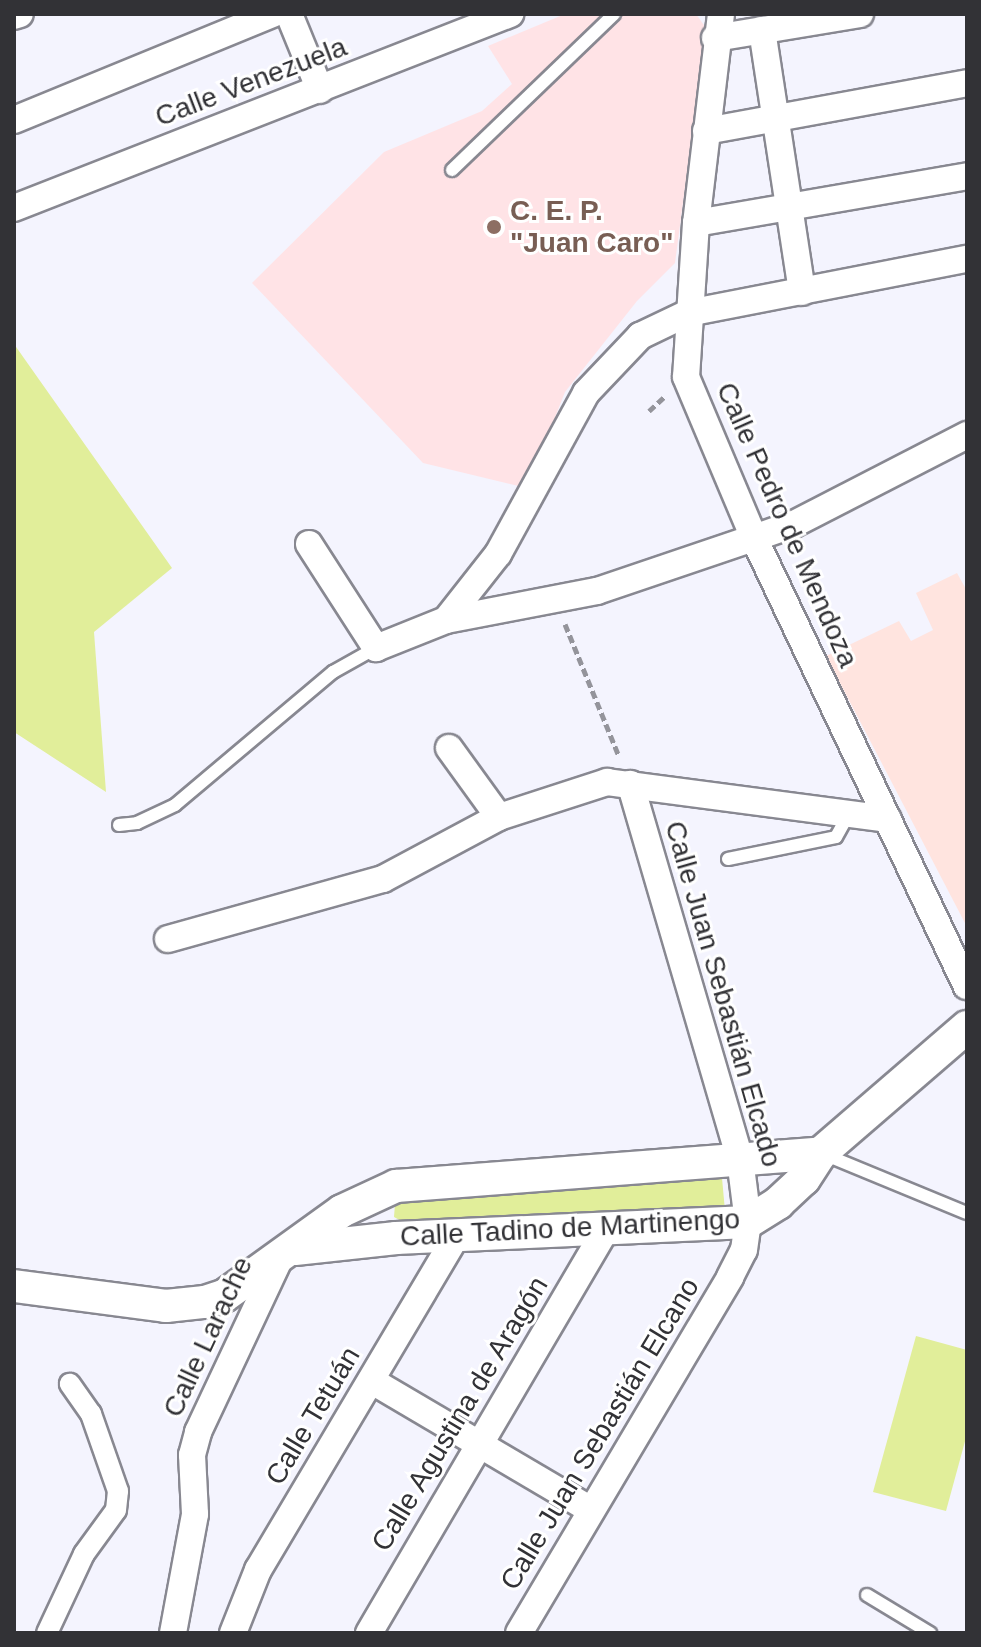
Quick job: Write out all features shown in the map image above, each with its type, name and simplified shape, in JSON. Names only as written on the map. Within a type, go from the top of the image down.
[{"type":"street","points":[[14,16],[20,14]]},
{"type":"street","points":[[14,120],[273,14]]},
{"type":"street","points":[[289,14],[320,90]]},
{"type":"street","name":"Calle Venezuela","points":[[14,208],[510,14]]},
{"type":"street","points":[[718,26],[762,30],[860,14]]},
{"type":"street","name":"Calle Pedro de Mendoza","points":[[718,26],[688,313],[686,377],[693,404],[967,986]]},
{"type":"street","points":[[762,30],[802,292]]},
{"type":"street","points":[[706,131],[967,83]]},
{"type":"street","points":[[696,223],[967,176]]},
{"type":"street","points":[[446,620],[498,554],[586,393],[640,336],[688,313],[967,259]]},
{"type":"street","points":[[309,544],[376,648],[446,620],[555,601],[794,524],[967,435]]},
{"type":"street","points":[[449,748],[499,817]]},
{"type":"street","points":[[168,939],[383,879],[499,817],[607,782],[888,819]]},
{"type":"street","name":"Calle Juan Sebastián Elcado","points":[[630,784],[740,1159],[748,1222]]},
{"type":"street","name":"Calle Tadino de Martinengo","points":[[286,1253],[457,1235],[748,1222],[804,1179],[821,1153],[967,1027]]},
{"type":"street","name":"Calle Tadino de Martinengo","points":[[14,1286],[166,1306],[224,1296],[368,1196],[411,1183],[821,1153]]},
{"type":"street","name":"Calle Juan Sebastián Elcano","points":[[519,1633],[730,1277],[744,1250],[748,1222]]},
{"type":"street","name":"Calle Agustina de Aragón","points":[[369,1633],[607,1228]]},
{"type":"street","name":"Calle Tetuán","points":[[233,1633],[258,1570],[457,1235]]},
{"type":"street","name":"Calle Larache","points":[[173,1633],[194,1525],[192,1455],[198,1432],[286,1253]]},
{"type":"street","points":[[372,1381],[591,1510]]},
{"type":"street","points":[[47,1633],[67,1583],[116,1510],[118,1491],[91,1414],[70,1384]]},
{"type":"lane","points":[[452,170],[614,14]]},
{"type":"lane","points":[[119,825],[137,823],[175,805],[333,672],[376,648]]},
{"type":"lane","points":[[728,859],[836,837],[849,814]]},
{"type":"lane","points":[[821,1153],[967,1213]]},
{"type":"lane","points":[[867,1595],[930,1633]]},
{"type":"path","points":[[555,601],[630,784]]},
{"type":"shaded area","name":"C. E. P. \"Juan Caro\"","points":[[565,14],[696,14],[706,28],[675,263],[637,301],[565,392],[527,488],[423,463],[252,283],[384,152],[482,111],[512,84],[488,46]]},
{"type":"shaded area","points":[[957,573],[967,591],[967,927],[826,656],[899,621],[911,641],[933,630],[916,593]]},
{"type":"green space","points":[[14,344],[172,568],[94,632],[106,792],[14,732]]},
{"type":"green space","points":[[722,1178],[725,1211],[405,1223],[394,1217],[395,1204],[403,1197]]},
{"type":"green space","points":[[916,1336],[967,1350],[967,1434],[946,1511],[873,1492]]},
{"type":"place","name":"C. E. P. \"Juan Caro\"","points":[[494,227]]}]
